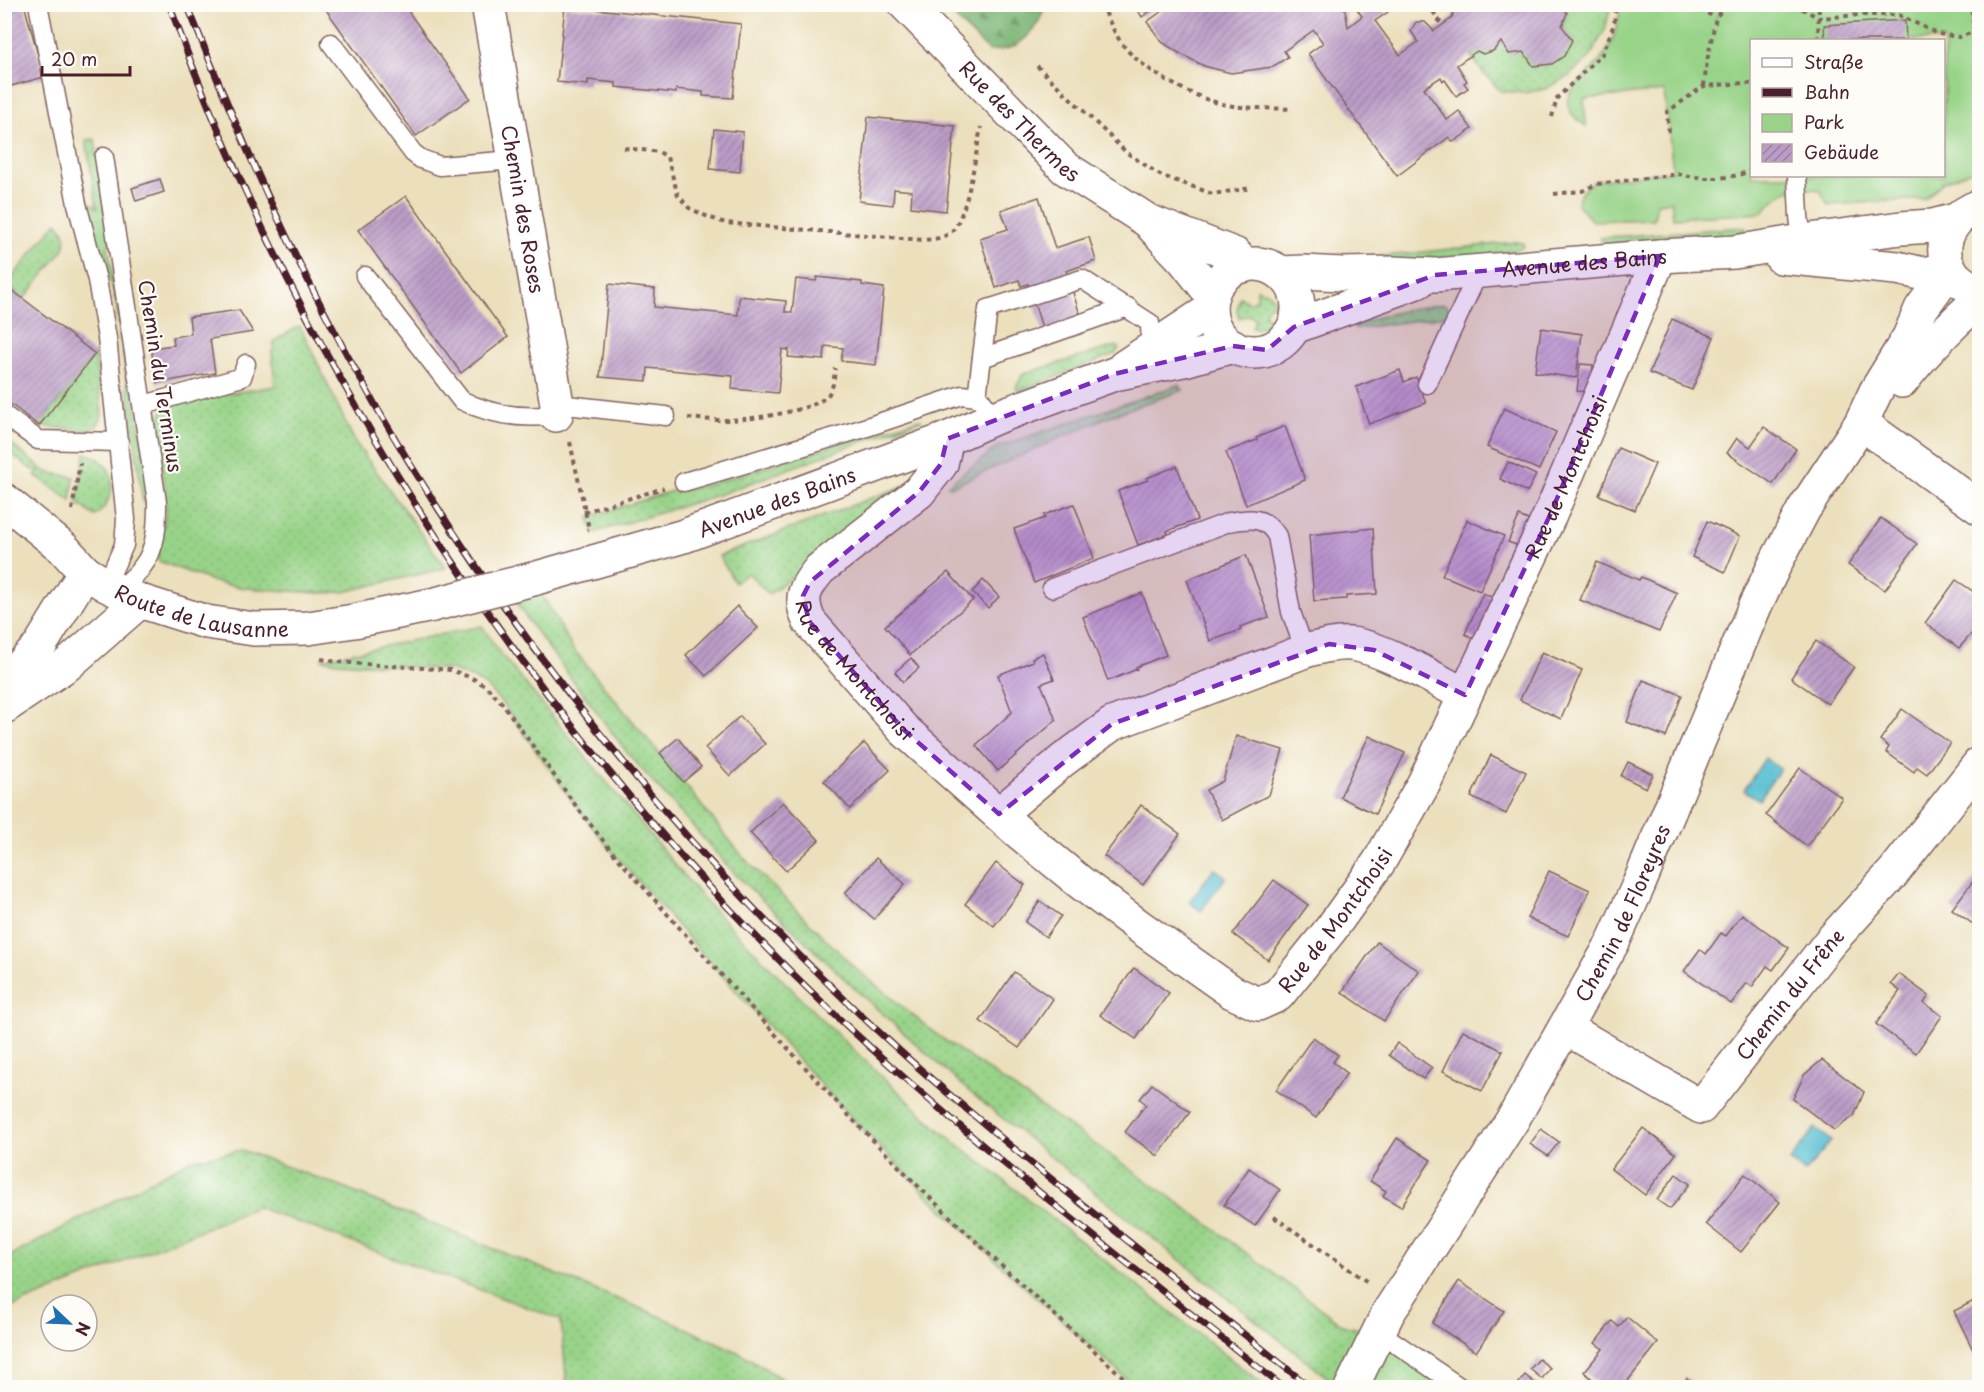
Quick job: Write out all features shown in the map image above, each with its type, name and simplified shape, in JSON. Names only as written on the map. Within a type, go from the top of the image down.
[{"type":"street","name":"Chemin des Roses","points":[[488,4],[556,410]]},
{"type":"street","name":"Rue des Thermes","points":[[905,4],[1065,168],[1148,221],[1236,255],[1243,266]]},
{"type":"street","name":"Avenue des Bains","points":[[1435,275],[1735,252],[1901,228],[1933,226],[1968,213]]},
{"type":"street","points":[[1968,213],[1946,238],[1946,260],[1957,279],[1966,286],[1980,290]]},
{"type":"street","name":"Rue des Thermes","points":[[1148,221],[1185,261],[1211,302]]},
{"type":"street","name":"Avenue des Bains","points":[[1735,252],[1897,268],[1924,274],[1950,269]]},
{"type":"street","name":"Rue de Montchoisi","points":[[947,439],[941,464],[919,492],[820,569],[810,582],[803,596],[803,608],[809,621],[903,729],[999,814],[1107,902],[1232,992],[1258,1004],[1278,995],[1290,982],[1379,862],[1424,783],[1550,515],[1660,256]]},
{"type":"street","points":[[1256,264],[1281,273],[1291,284],[1297,297],[1298,312],[1294,327],[1279,345],[1256,352],[1244,351],[1224,340],[1212,321],[1211,302],[1219,282],[1230,272],[1243,266],[1256,264]]},
{"type":"street","name":"Chemin de Floreyres","points":[[1351,1388],[1395,1301],[1513,1119],[1613,942],[1776,560],[1804,508],[1861,423],[1876,391],[1910,337],[1921,309],[1950,269]]},
{"type":"street","points":[[1281,273],[1435,275]]},
{"type":"street","points":[[1294,327],[1435,275]]},
{"type":"street","name":"Chemin de Floreyres","points":[[1861,423],[1886,403],[1919,358],[1980,299]]},
{"type":"street","points":[[1114,374],[1211,302]]},
{"type":"street","points":[[1114,374],[1188,359],[1233,346]]},
{"type":"street","name":"Avenue des Bains","points":[[432,605],[684,536],[947,439],[986,408],[1114,374]]},
{"type":"street","points":[[1861,423],[1980,508]]},
{"type":"street","name":"Route de Lausanne","points":[[4,501],[112,587],[206,622],[254,629],[308,628],[432,605]]},
{"type":"street","points":[[4,683],[39,647],[112,587]]},
{"type":"street","points":[[4,707],[68,664],[112,587]]},
{"type":"street","points":[[999,814],[1063,760],[1112,723],[1329,644],[1361,646],[1374,650],[1465,695]]},
{"type":"street","name":"Chemin du Frêne","points":[[1566,1028],[1701,1107],[1830,942],[1893,873],[1980,763]]},
{"type":"lane","points":[[38,4],[77,204],[97,280],[107,338],[126,519],[124,545],[112,587]]},
{"type":"lane","points":[[331,43],[413,153],[421,159],[440,166],[514,160]]},
{"type":"lane","name":"Chemin du Terminus","points":[[104,157],[155,480],[157,525],[147,559],[142,567],[112,587]]},
{"type":"lane","points":[[1797,177],[1802,241]]},
{"type":"lane","points":[[1427,384],[1479,271]]},
{"type":"lane","points":[[365,276],[461,400],[475,407],[526,417],[556,410],[666,416]]},
{"type":"lane","points":[[986,408],[982,357],[988,309],[1082,279],[1150,323],[1151,348]]},
{"type":"lane","points":[[982,357],[1128,307]]},
{"type":"lane","points":[[144,405],[242,377],[246,364]]},
{"type":"lane","points":[[684,482],[858,430],[962,395],[986,408]]},
{"type":"lane","points":[[4,415],[38,440],[119,442]]},
{"type":"lane","points":[[1052,588],[1229,522],[1251,519],[1262,521],[1271,526],[1277,536],[1292,612],[1305,651]]},
{"type":"lane","points":[[1377,1336],[1461,1388]]},
{"type":"path","points":[[1102,4],[1110,26],[1125,47],[1158,75],[1192,94],[1226,105],[1292,110]]},
{"type":"path","points":[[1428,4],[1442,25]]},
{"type":"path","points":[[1552,117],[1557,98],[1603,53],[1614,24],[1616,4]]},
{"type":"path","points":[[1682,4],[1716,17]]},
{"type":"path","points":[[1704,86],[1716,17],[1727,4]]},
{"type":"path","points":[[1794,4],[1819,18],[1899,15],[1938,34],[1959,38],[1980,29]]},
{"type":"path","points":[[1818,39],[1819,4]]},
{"type":"path","points":[[1971,4],[1974,32],[1980,54]]},
{"type":"path","points":[[1037,66],[1127,153],[1160,175],[1213,194],[1251,188]]},
{"type":"path","points":[[1669,132],[1667,112],[1704,86],[1750,84]]},
{"type":"path","points":[[624,148],[659,152],[667,158],[678,195],[689,208],[725,223],[924,240],[939,239],[950,233],[964,208],[982,123]]},
{"type":"path","points":[[1554,195],[1582,191],[1596,184],[1680,174],[1692,177],[1740,176],[1750,171]]},
{"type":"path","points":[[666,416],[722,420],[774,415],[814,405],[827,396],[833,386],[835,368]]},
{"type":"path","points":[[556,410],[568,433],[589,530],[581,531]]},
{"type":"path","points":[[72,510],[79,469]]},
{"type":"path","points":[[584,512],[684,482]]},
{"type":"path","points":[[318,658],[337,662],[451,670],[486,686],[502,703],[609,848],[852,1119],[922,1190],[1135,1388]]},
{"type":"path","points":[[1274,1217],[1395,1301]]},
{"type":"highlighted area","points":[[1660,256],[1550,515],[1465,695],[1374,650],[1329,644],[1112,724],[999,814],[903,729],[809,621],[803,596],[810,582],[919,492],[941,464],[947,439],[1114,374],[1233,346],[1267,350],[1294,327],[1435,275]]},
{"type":"green space","points":[[1044,4],[1037,25],[1027,37],[1009,48],[989,51],[942,5]]},
{"type":"green space","points":[[1562,5],[1611,5],[1605,29],[1590,57],[1569,76],[1545,89],[1524,93],[1500,91],[1471,56],[1477,51],[1490,52],[1501,42],[1524,52],[1533,66],[1557,60],[1572,40],[1562,26],[1567,13]]},
{"type":"green space","points":[[1620,5],[1979,5],[1979,172],[1968,172],[1943,182],[1925,199],[1828,205],[1820,190],[1794,189],[1775,199],[1762,213],[1673,218],[1671,201],[1657,203],[1654,219],[1592,221],[1577,203],[1582,191],[1594,181],[1673,171],[1664,91],[1584,99],[1586,126],[1574,116],[1568,107],[1568,98],[1573,89],[1605,54],[1616,30]]},
{"type":"green space","points":[[95,139],[110,241],[108,248],[150,496],[143,503],[116,302],[108,272],[77,192],[97,208],[86,140]]},
{"type":"green space","points":[[57,222],[65,234],[64,249],[24,299],[6,285]]},
{"type":"green space","points":[[1744,227],[1747,230],[1729,237],[1613,245],[1602,242],[1600,238]]},
{"type":"green space","points":[[1523,243],[1524,246],[1506,252],[1472,257],[1413,262],[1357,259]]},
{"type":"green space","points":[[1257,289],[1269,293],[1276,303],[1267,307],[1265,315],[1272,322],[1263,327],[1252,328],[1255,319],[1249,315],[1239,318],[1237,310],[1240,297],[1249,303],[1257,299]]},
{"type":"green space","points":[[1444,304],[1452,312],[1451,315],[1356,329],[1353,326],[1398,312]]},
{"type":"green space","points":[[300,326],[355,442],[446,568],[343,592],[320,593],[244,588],[215,582],[158,561],[158,548],[166,510],[158,431],[160,419],[167,404],[275,386],[272,351],[274,341]]},
{"type":"green space","points":[[1116,346],[1119,348],[1115,354],[1022,390],[1018,391],[1016,387],[1023,374]]},
{"type":"green space","points":[[95,354],[102,414],[98,425],[88,430],[39,426]]},
{"type":"green space","points":[[1179,385],[1183,390],[1107,417],[951,487],[948,485],[998,447]]},
{"type":"green space","points":[[921,420],[718,495],[593,533],[589,517],[685,487],[687,490],[707,485]]},
{"type":"green space","points":[[5,439],[46,472],[74,477],[71,501],[35,475],[39,470],[31,469],[5,449]]},
{"type":"green space","points":[[85,453],[100,460],[108,468],[111,476],[109,498],[95,516],[77,503]]},
{"type":"green space","points":[[908,484],[909,489],[769,594],[748,573],[735,583],[719,556]]},
{"type":"green space","points":[[533,579],[573,649],[743,857],[856,969],[936,1034],[1197,1216],[1344,1326],[1379,1332],[1461,1387],[1339,1387],[971,1093],[857,991],[734,873],[629,755],[529,622],[506,586]]},
{"type":"green space","points":[[482,626],[500,653],[704,900],[827,1025],[936,1127],[1266,1387],[1135,1387],[1008,1272],[852,1119],[609,848],[502,703],[486,686],[451,670],[321,659]]},
{"type":"green space","points":[[242,1150],[336,1185],[657,1315],[744,1355],[794,1387],[567,1387],[561,1320],[257,1207],[47,1293],[39,1293],[39,1296],[5,1310],[5,1259],[190,1160]]},
{"type":"water","points":[[1765,758],[1780,769],[1759,800],[1744,790]]},
{"type":"water","points":[[1214,868],[1226,877],[1201,911],[1189,902]]},
{"type":"water","points":[[1815,1128],[1831,1141],[1805,1173],[1790,1161]]},
{"type":"building","points":[[4,4],[24,4],[44,77],[4,88]]},
{"type":"building","points":[[322,4],[403,4],[470,98],[416,136]]},
{"type":"building","points":[[1134,4],[1220,4],[1225,6],[1230,4],[1241,8],[1262,4],[1344,4],[1348,27],[1362,16],[1357,9],[1362,4],[1382,4],[1388,12],[1375,21],[1400,55],[1418,42],[1411,31],[1416,22],[1425,22],[1434,31],[1452,18],[1456,4],[1562,4],[1567,13],[1562,26],[1572,40],[1564,56],[1552,64],[1533,66],[1524,52],[1509,54],[1501,42],[1493,51],[1483,54],[1477,51],[1457,65],[1467,81],[1464,83],[1468,88],[1456,96],[1441,77],[1424,88],[1447,120],[1459,111],[1472,129],[1453,142],[1449,137],[1397,176],[1308,54],[1323,43],[1314,30],[1284,51],[1288,57],[1272,67],[1231,73],[1204,66],[1162,42],[1147,22],[1162,11],[1158,6],[1142,17]]},
{"type":"building","points":[[565,6],[741,24],[733,98],[703,96],[703,92],[676,89],[676,93],[616,87],[616,83],[588,80],[588,85],[557,82]]},
{"type":"building","points":[[1905,20],[1906,39],[1825,39],[1824,25]]},
{"type":"building","points":[[868,117],[955,126],[946,211],[911,207],[912,191],[894,189],[893,205],[859,201]]},
{"type":"building","points":[[714,129],[743,132],[740,172],[710,169]]},
{"type":"building","points":[[160,179],[164,192],[136,201],[132,188]]},
{"type":"building","points":[[406,196],[508,337],[461,373],[358,230]]},
{"type":"building","points":[[1039,197],[1055,248],[1089,237],[1096,261],[1066,271],[1085,330],[1047,343],[1028,284],[1021,286],[1019,280],[996,288],[980,238],[1008,229],[1001,210]]},
{"type":"building","points":[[817,277],[862,282],[862,285],[884,288],[876,365],[841,361],[843,348],[825,346],[824,360],[788,357],[789,350],[782,349],[778,393],[732,389],[733,376],[648,368],[647,381],[600,377],[609,284],[655,289],[654,307],[738,315],[739,296],[786,301],[785,312],[792,312],[796,279],[816,281]]},
{"type":"building","points":[[4,284],[95,354],[39,426],[4,399]]},
{"type":"building","points":[[239,310],[253,332],[210,339],[215,373],[157,383],[151,348],[174,345],[173,337],[191,334],[189,317]]},
{"type":"building","points":[[1672,319],[1714,337],[1692,390],[1649,373]]},
{"type":"building","points":[[1541,328],[1582,334],[1576,378],[1535,372]]},
{"type":"building","points":[[1580,364],[1593,365],[1590,392],[1577,391]]},
{"type":"building","points":[[1400,370],[1404,382],[1416,377],[1426,403],[1369,424],[1356,387]]},
{"type":"building","points":[[1504,408],[1556,432],[1539,470],[1487,447]]},
{"type":"building","points":[[1285,426],[1305,480],[1246,505],[1226,452]]},
{"type":"building","points":[[1764,427],[1796,449],[1773,484],[1727,453],[1737,438],[1750,447]]},
{"type":"building","points":[[1618,448],[1655,464],[1635,510],[1599,495]]},
{"type":"building","points":[[1508,462],[1536,475],[1527,492],[1500,479]]},
{"type":"building","points":[[1177,466],[1197,520],[1138,545],[1118,491]]},
{"type":"building","points":[[1074,504],[1094,558],[1034,583],[1014,529]]},
{"type":"building","points":[[1519,516],[1530,521],[1519,546],[1508,542]]},
{"type":"building","points":[[1881,518],[1917,544],[1885,590],[1848,565]]},
{"type":"building","points":[[1467,520],[1504,536],[1480,591],[1442,575]]},
{"type":"building","points":[[1707,521],[1740,536],[1725,572],[1692,557]]},
{"type":"building","points":[[1373,528],[1377,594],[1314,601],[1309,535]]},
{"type":"building","points":[[1246,555],[1269,617],[1210,641],[1187,580]]},
{"type":"building","points":[[1597,562],[1639,580],[1641,577],[1677,593],[1659,632],[1580,600]]},
{"type":"building","points":[[948,572],[973,600],[910,655],[885,626]]},
{"type":"building","points":[[983,580],[999,597],[988,608],[972,592]]},
{"type":"building","points":[[1956,580],[1980,596],[1980,624],[1959,648],[1925,623]]},
{"type":"building","points":[[1142,593],[1166,655],[1108,681],[1083,617]]},
{"type":"building","points":[[1483,593],[1495,599],[1477,640],[1465,634]]},
{"type":"building","points":[[737,606],[758,628],[706,676],[686,655]]},
{"type":"building","points":[[1816,641],[1854,667],[1828,704],[1791,678]]},
{"type":"building","points":[[1542,652],[1582,670],[1561,719],[1520,700]]},
{"type":"building","points":[[1043,653],[1054,679],[1041,684],[1056,720],[998,771],[976,745],[1012,712],[998,675],[1033,661],[1032,658]]},
{"type":"building","points":[[911,658],[919,668],[903,682],[895,672]]},
{"type":"building","points":[[1643,680],[1682,695],[1666,737],[1627,722]]},
{"type":"building","points":[[1902,709],[1950,743],[1927,774],[1917,767],[1914,772],[1886,752],[1889,747],[1880,740]]},
{"type":"building","points":[[740,716],[765,744],[730,776],[705,748]]},
{"type":"building","points":[[1236,736],[1283,750],[1269,795],[1222,820],[1206,790],[1223,781]]},
{"type":"building","points":[[1369,736],[1405,753],[1375,814],[1340,797]]},
{"type":"building","points":[[678,738],[701,767],[683,782],[660,753]]},
{"type":"building","points":[[864,743],[890,770],[850,809],[824,781]]},
{"type":"building","points":[[1491,755],[1526,772],[1506,814],[1471,797]]},
{"type":"building","points":[[1628,762],[1653,774],[1646,788],[1621,776]]},
{"type":"building","points":[[1800,768],[1842,798],[1807,846],[1766,815]]},
{"type":"building","points":[[783,802],[819,840],[786,871],[750,833]]},
{"type":"building","points":[[1141,805],[1180,834],[1143,885],[1104,856]]},
{"type":"building","points":[[876,858],[905,884],[874,919],[845,893]]},
{"type":"building","points":[[996,863],[1025,885],[994,926],[965,904]]},
{"type":"building","points":[[1549,871],[1590,890],[1568,936],[1527,918]]},
{"type":"building","points":[[1976,877],[1980,880],[1980,929],[1952,909]]},
{"type":"building","points":[[1274,880],[1308,905],[1268,960],[1233,934]]},
{"type":"building","points":[[1040,901],[1061,916],[1046,937],[1025,922]]},
{"type":"building","points":[[1742,914],[1789,948],[1773,970],[1767,966],[1752,987],[1747,983],[1731,1004],[1684,971],[1700,949],[1706,954],[1721,933],[1726,936]]},
{"type":"building","points":[[1377,942],[1419,971],[1384,1021],[1342,992]]},
{"type":"building","points":[[1134,968],[1169,993],[1136,1039],[1100,1015]]},
{"type":"building","points":[[1014,972],[1053,999],[1019,1048],[980,1021]]},
{"type":"building","points":[[1899,974],[1929,996],[1924,1003],[1942,1016],[1916,1053],[1876,1024],[1900,991],[1891,984]]},
{"type":"building","points":[[1463,1030],[1503,1051],[1482,1091],[1443,1071]]},
{"type":"building","points":[[1313,1037],[1338,1055],[1333,1062],[1347,1073],[1316,1118],[1276,1090]]},
{"type":"building","points":[[1397,1043],[1432,1068],[1423,1079],[1389,1055]]},
{"type":"building","points":[[1822,1060],[1864,1092],[1854,1116],[1834,1130],[1793,1099],[1804,1075]]},
{"type":"building","points":[[1152,1084],[1190,1112],[1158,1156],[1125,1132],[1146,1104],[1140,1099]]},
{"type":"building","points":[[1643,1128],[1676,1154],[1645,1195],[1611,1169]]},
{"type":"building","points":[[1541,1129],[1559,1142],[1548,1156],[1530,1144]]},
{"type":"building","points":[[1397,1138],[1431,1160],[1401,1207],[1383,1196],[1386,1191],[1370,1181]]},
{"type":"building","points":[[1249,1168],[1280,1190],[1255,1226],[1224,1205]]},
{"type":"building","points":[[1676,1174],[1690,1184],[1670,1209],[1657,1200]]},
{"type":"building","points":[[1745,1174],[1780,1202],[1741,1252],[1706,1224]]},
{"type":"building","points":[[1459,1281],[1504,1311],[1476,1352],[1432,1323]]},
{"type":"building","points":[[1980,1298],[1980,1364],[1954,1311]]},
{"type":"building","points":[[1627,1317],[1658,1343],[1622,1388],[1603,1388],[1584,1372],[1603,1349],[1595,1343],[1612,1321],[1619,1327]]},
{"type":"building","points":[[1539,1359],[1550,1368],[1542,1379],[1530,1369]]},
{"type":"building","points":[[1525,1375],[1541,1388],[1515,1388]]},
{"type":"building","points":[[1687,1378],[1699,1388],[1679,1388]]},
{"type":"railway","points":[[169,4],[225,145],[290,283],[362,416],[442,546],[530,670],[624,790],[724,903],[831,1011],[885,1061],[1054,1204],[1284,1388]]},
{"type":"railway","points":[[187,4],[264,188],[316,296],[368,393],[425,488],[485,579],[550,669],[618,755],[690,839],[765,920],[900,1051],[1106,1224],[1311,1388]]}]
